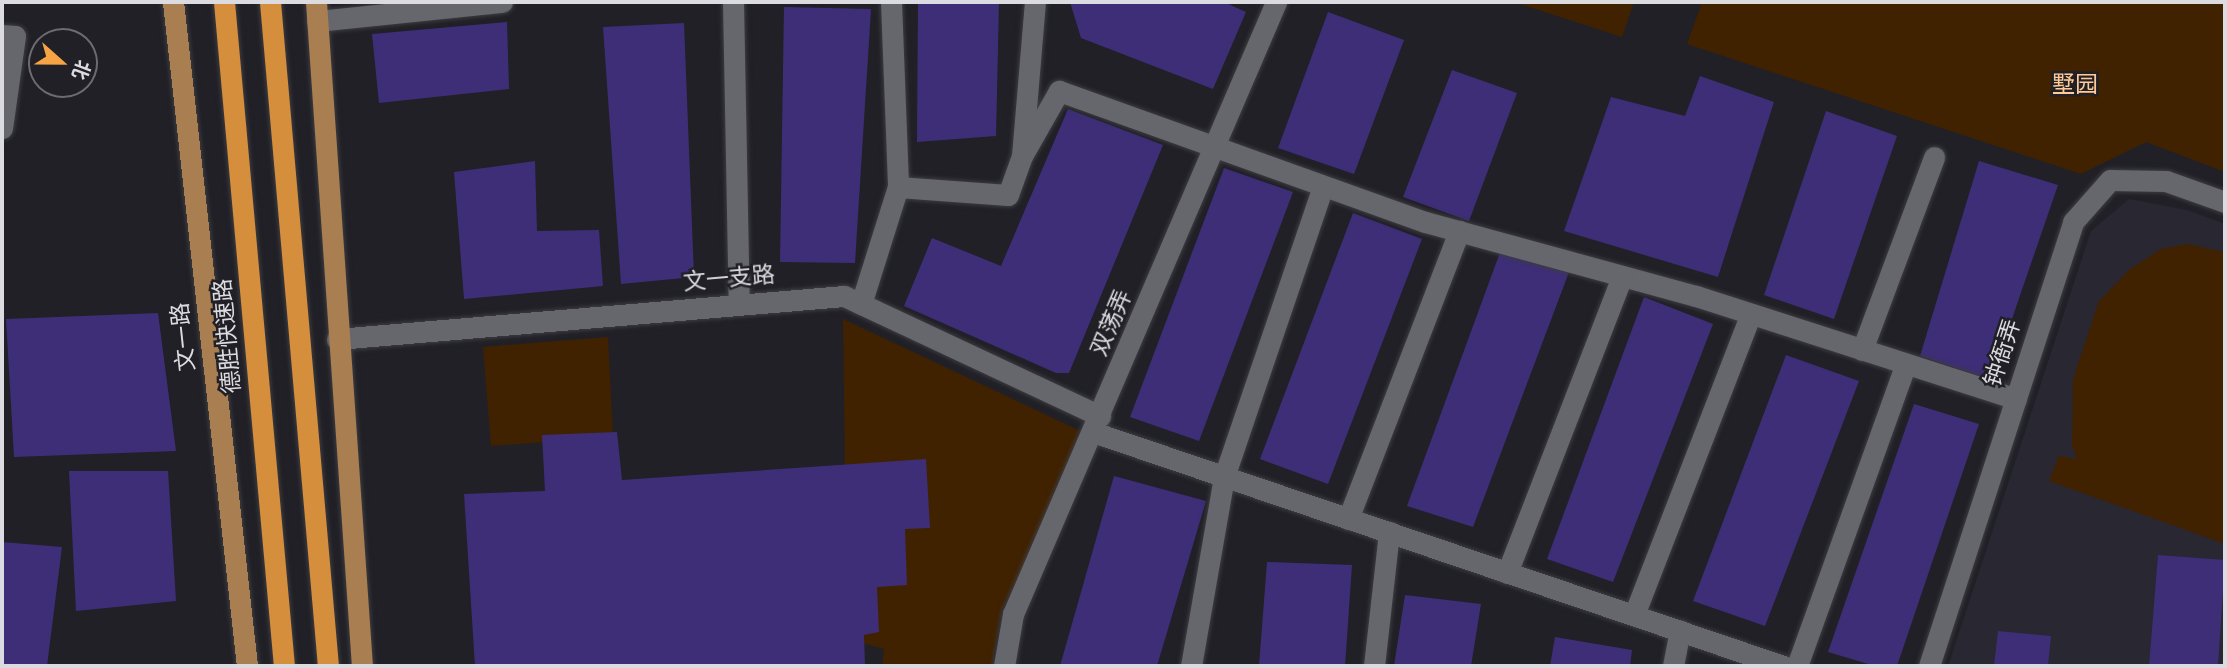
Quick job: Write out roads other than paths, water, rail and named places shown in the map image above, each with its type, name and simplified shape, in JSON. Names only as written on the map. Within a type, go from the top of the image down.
[{"type":"highway","name":"德胜快速路","points":[[224,2],[284,666]]},
{"type":"highway","points":[[270,2],[328,666]]},
{"type":"main road","name":"文一路","points":[[173,2],[247,666]]},
{"type":"main road","points":[[316,11],[362,666]]},
{"type":"street","points":[[316,11],[502,2]]},
{"type":"street","points":[[733,2],[739,304]]},
{"type":"street","points":[[861,304],[898,187],[891,2]]},
{"type":"street","points":[[1022,156],[1035,2]]},
{"type":"street","name":"双荡弄","points":[[1004,666],[1013,614],[1097,424],[1276,2]]},
{"type":"street","points":[[2,35],[15,36],[2,128]]},
{"type":"street","points":[[898,187],[1007,195],[1022,156],[1059,91],[1323,186],[1459,231],[1751,314],[2016,399]]},
{"type":"street","points":[[1862,349],[1934,157]]},
{"type":"street","name":"钟衙弄","points":[[1929,666],[2073,222],[2110,180],[2166,181],[2225,202]]},
{"type":"street","points":[[1191,666],[1224,477],[1323,186]]},
{"type":"street","points":[[1348,519],[1459,231]]},
{"type":"street","points":[[1507,573],[1622,276]]},
{"type":"street","name":"文一支路","points":[[337,339],[844,296],[1097,424],[1224,477],[1783,666]]},
{"type":"street","points":[[1633,615],[1751,314]]},
{"type":"street","points":[[1797,666],[1906,363]]},
{"type":"street","points":[[1374,666],[1389,532]]},
{"type":"street","points":[[1673,666],[1680,631]]},
{"type":"park label","name":"墅园","points":[[2075,85]]}]
